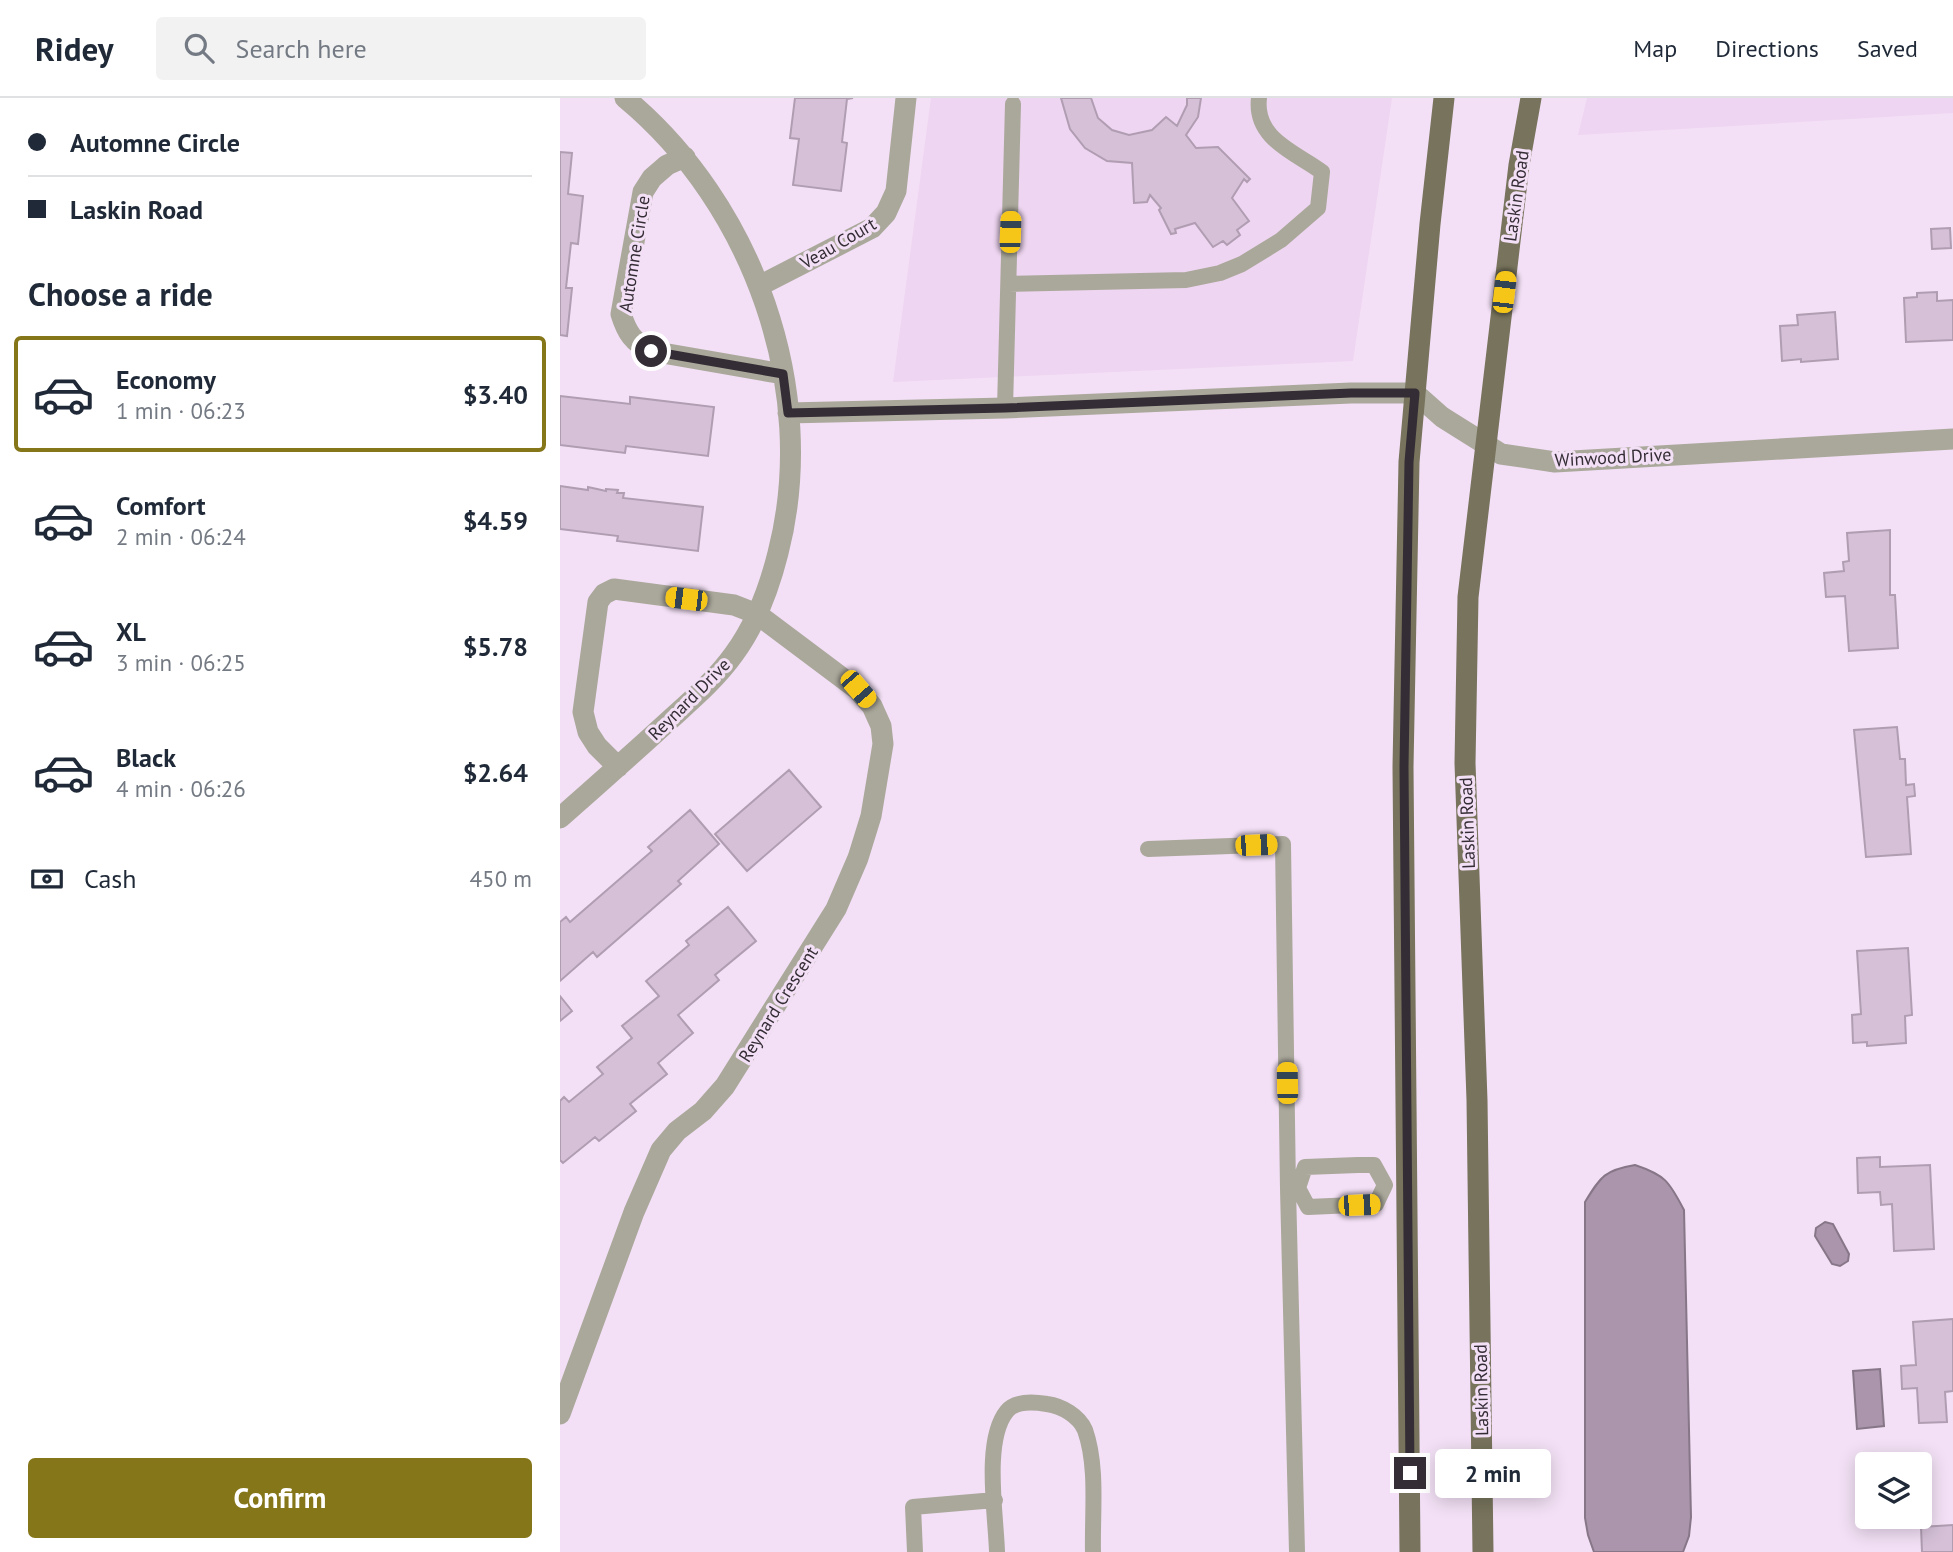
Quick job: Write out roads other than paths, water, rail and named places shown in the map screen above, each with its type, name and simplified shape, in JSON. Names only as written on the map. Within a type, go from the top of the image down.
[{"type":"main road","points":[[1410,1552],[1396,1185],[1409,462],[1444,98]]},
{"type":"main road","name":"Laskin Road","points":[[1483,1552],[1477,1114],[1465,763],[1468,597],[1519,165],[1531,98]]},
{"type":"street","name":"Reynard Drive","points":[[560,818],[707,687],[734,653],[757,614],[770,583],[783,534],[790,482],[788,413],[783,374],[770,317],[759,286],[736,235],[707,187],[646,105],[625,98]]},
{"type":"street","name":"Veau Court","points":[[759,286],[872,228],[886,213],[896,191],[906,98]]},
{"type":"street","name":"Automne Circle","points":[[685,158],[667,165],[652,178],[640,200],[621,314],[626,331],[636,344],[651,351],[783,374]]},
{"type":"street","points":[[788,413],[1415,393]]},
{"type":"street","name":"Winwood Drive","points":[[1415,393],[1442,417],[1501,454],[1555,462],[1953,439]]},
{"type":"street","name":"Reynard Crescent","points":[[560,1414],[634,1212],[661,1150],[677,1131],[703,1111],[725,1086],[836,909],[858,858],[872,816],[883,744],[881,726],[872,706],[858,689],[757,614],[734,605],[614,589],[598,601],[583,712],[588,732],[597,746],[618,767]]},
{"type":"lane","points":[[1009,284],[1186,280],[1220,273],[1242,264],[1280,240],[1318,208],[1322,172],[1271,139],[1262,123],[1258,108],[1259,98]]},
{"type":"lane","points":[[1005,408],[1013,104]]},
{"type":"lane","points":[[1148,849],[1283,844],[1293,1188],[1297,1552]]},
{"type":"lane","points":[[1374,1165],[1396,1185],[1376,1204],[1308,1207],[1293,1188],[1305,1167],[1332,1166],[1374,1165]]},
{"type":"lane","points":[[997,1552],[993,1459],[998,1428],[1008,1409],[1026,1401],[1051,1404],[1071,1412],[1084,1426],[1091,1452],[1093,1552]]},
{"type":"lane","points":[[915,1552],[913,1507],[995,1500]]}]
